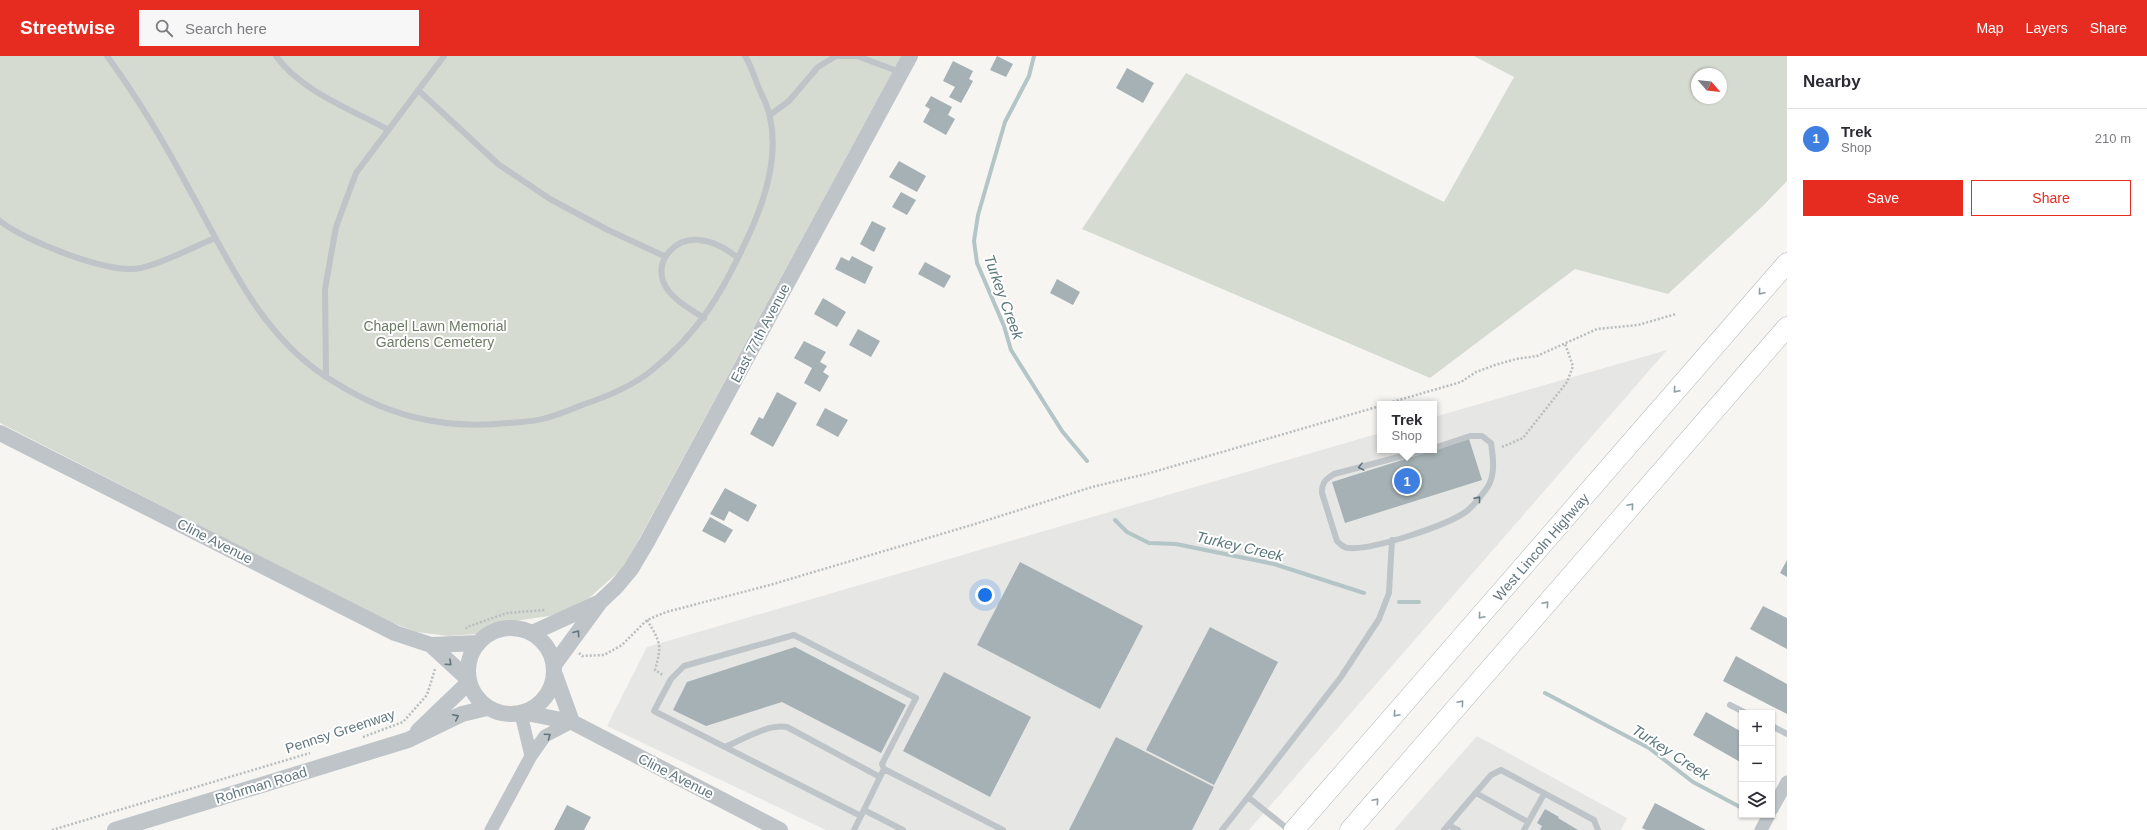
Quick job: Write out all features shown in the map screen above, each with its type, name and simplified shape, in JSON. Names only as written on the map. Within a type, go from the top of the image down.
[{"type":"main road","name":"West Lincoln Highway","points":[[1294,830],[1787,263]]},
{"type":"main road","points":[[1350,830],[1787,327]]},
{"type":"street","name":"East 77th Avenue","points":[[554,670],[568,645],[600,602],[616,587],[631,568],[647,542],[910,56]]},
{"type":"street","name":"Cline Avenue","points":[[0,433],[396,633],[431,646],[469,681]]},
{"type":"street","name":"East 77th Avenue","points":[[532,633],[600,602]]},
{"type":"street","points":[[491,830],[531,756],[545,736],[572,722],[547,646],[532,633],[514,628],[494,631],[478,643],[470,657],[469,681],[476,697],[487,708],[503,714],[523,713],[535,708],[549,694],[554,670]]},
{"type":"street","name":"Cline Avenue","points":[[431,646],[478,643]]},
{"type":"street","name":"Rohrman Road","points":[[408,740],[469,681]]},
{"type":"street","name":"Rohrman Road","points":[[115,830],[408,740],[462,714],[487,708]]},
{"type":"street","name":"Cline Avenue","points":[[523,713],[572,722],[780,830]]},
{"type":"street","points":[[523,713],[531,756]]},
{"type":"street","points":[[1775,804],[1787,782]]},
{"type":"street","points":[[1761,830],[1767,818]]},
{"type":"lane","points":[[107,56],[133,91],[188,186],[215,238],[260,313],[299,357],[326,377],[383,408],[440,424],[479,426],[543,419],[609,396],[649,372],[680,344],[704,318],[727,282],[758,215],[769,172],[772,137],[770,115],[745,56]]},
{"type":"lane","points":[[276,56],[284,67],[313,89],[387,129]]},
{"type":"lane","points":[[326,377],[326,290],[336,227],[356,173],[387,129],[444,56]]},
{"type":"lane","points":[[770,115],[789,101],[818,67],[836,56],[857,56],[901,73]]},
{"type":"lane","points":[[418,90],[504,168],[550,199],[606,229],[664,256]]},
{"type":"lane","points":[[0,222],[49,249],[107,266],[140,268],[215,238]]},
{"type":"lane","points":[[704,318],[674,297],[663,282],[661,267],[664,256],[680,244],[699,240],[730,252],[738,258]]},
{"type":"lane","points":[[1414,453],[1334,474],[1325,480],[1322,485],[1322,493],[1337,541],[1342,547],[1350,548],[1392,540],[1448,522],[1469,510],[1488,486],[1494,462],[1491,443],[1482,436],[1470,436],[1437,447]]},
{"type":"lane","points":[[1222,830],[1342,677],[1379,619],[1389,593],[1392,540]]},
{"type":"lane","points":[[854,830],[862,813],[884,769],[882,764],[916,698],[794,635],[684,666],[670,679],[654,710],[725,747],[862,813],[903,830]]},
{"type":"lane","points":[[1730,705],[1740,710]]},
{"type":"lane","points":[[725,747],[779,726],[787,728],[880,777]]},
{"type":"lane","points":[[1775,728],[1787,734]]},
{"type":"lane","points":[[884,769],[1003,830]]},
{"type":"lane","points":[[1446,828],[1491,775],[1500,770],[1594,820],[1598,830]]},
{"type":"lane","points":[[1476,793],[1528,822]]},
{"type":"lane","points":[[1524,830],[1544,794]]},
{"type":"lane","points":[[1248,797],[1289,830]]},
{"type":"lane","points":[[1446,828],[1458,830]]},
{"type":"path","points":[[1395,401],[1461,382],[1476,372],[1516,359],[1537,356],[1597,330],[1638,325],[1676,314]]},
{"type":"path","points":[[1492,451],[1523,438],[1567,382],[1573,366],[1565,344]]},
{"type":"path","points":[[568,645],[582,656],[604,655],[622,645],[647,620],[666,612],[770,585],[975,524],[1092,487],[1150,473],[1377,407]]},
{"type":"path","points":[[459,644],[467,627],[507,613],[551,610],[556,623]]},
{"type":"path","points":[[647,620],[659,640],[660,653],[655,670],[670,679]]},
{"type":"path","name":"Pennsy Greenway","points":[[358,739],[404,722],[427,695],[433,671],[446,660]]},
{"type":"path","name":"Pennsy Greenway","points":[[52,830],[314,752]]},
{"type":"shaded area","points":[[1667,350],[1249,830],[826,830],[607,726],[647,647],[1377,434],[1377,453],[1437,453],[1437,416]]},
{"type":"shaded area","points":[[1477,736],[1627,818],[1621,830],[1394,830]]},
{"type":"green space","name":"Chapel Lawn Memorial Gardens Cemetery","points":[[0,56],[901,56],[624,567],[588,599],[556,615],[508,622],[478,634],[448,636],[417,632],[385,620],[0,423]]},
{"type":"green space","points":[[1474,56],[1787,56],[1787,181],[1763,206],[1668,294],[1575,269],[1430,378],[1082,229],[1186,73],[1444,202],[1514,77]]},
{"type":"building","points":[[997,56],[1013,64],[1006,77],[990,70]]},
{"type":"building","points":[[953,61],[973,71],[969,79],[973,81],[961,103],[949,97],[955,87],[943,81]]},
{"type":"building","points":[[1127,68],[1154,83],[1143,103],[1116,88]]},
{"type":"building","points":[[931,96],[952,107],[948,115],[955,119],[946,135],[923,122],[930,109],[925,106]]},
{"type":"building","points":[[899,161],[926,176],[917,192],[889,177]]},
{"type":"building","points":[[901,192],[916,200],[907,215],[892,207]]},
{"type":"building","points":[[872,221],[886,228],[874,252],[860,244]]},
{"type":"building","points":[[852,256],[873,267],[865,284],[835,269],[841,257],[849,261]]},
{"type":"building","points":[[925,262],[951,276],[944,288],[918,274]]},
{"type":"building","points":[[1057,279],[1080,292],[1073,305],[1050,293]]},
{"type":"building","points":[[823,298],[846,312],[837,327],[814,314]]},
{"type":"building","points":[[858,329],[880,341],[871,357],[849,345]]},
{"type":"building","points":[[804,341],[826,352],[820,362],[827,366],[823,372],[829,376],[820,392],[804,383],[812,368],[794,358]]},
{"type":"building","points":[[777,392],[797,403],[773,447],[750,434],[759,417],[763,419]]},
{"type":"building","points":[[825,408],[848,420],[838,437],[816,425]]},
{"type":"building","points":[[1469,439],[1482,480],[1345,523],[1332,482],[1424,453],[1437,453],[1437,449]]},
{"type":"building","points":[[725,488],[757,505],[748,522],[729,511],[724,521],[710,514]]},
{"type":"building","points":[[710,517],[733,530],[725,543],[702,531]]},
{"type":"building","points":[[1787,560],[1787,577],[1780,573]]},
{"type":"building","points":[[1020,562],[1143,626],[1100,709],[977,645]]},
{"type":"building","points":[[1763,606],[1787,618],[1787,649],[1750,629]]},
{"type":"building","points":[[1210,627],[1278,662],[1214,785],[1146,750]]},
{"type":"building","points":[[795,647],[906,705],[881,753],[782,702],[706,726],[673,710],[687,682]]},
{"type":"building","points":[[1736,656],[1787,684],[1787,714],[1723,681]]},
{"type":"building","points":[[944,672],[1031,717],[990,797],[903,751]]},
{"type":"building","points":[[1706,712],[1739,730],[1739,761],[1693,735]]},
{"type":"building","points":[[1116,737],[1214,787],[1192,830],[1069,830]]},
{"type":"building","points":[[1655,803],[1706,830],[1646,830],[1642,828]]},
{"type":"building","points":[[567,805],[591,817],[584,830],[554,830]]},
{"type":"building","points":[[1545,809],[1578,830],[1540,830],[1542,826],[1537,823]]},
{"type":"waterway","name":"Turkey Creek","points":[[1034,56],[1029,76],[1005,122],[978,215],[974,241],[977,263],[1004,326],[1011,350],[1062,431],[1087,461]]},
{"type":"waterway","name":"Turkey Creek","points":[[1115,520],[1127,532],[1149,543],[1176,544],[1274,564],[1364,593]]},
{"type":"waterway","name":"Turkey Creek","points":[[1399,602],[1419,602]]},
{"type":"waterway","name":"Turkey Creek","points":[[1545,693],[1649,748],[1693,782],[1739,806]]},
{"type":"place","name":"Trek","points":[[1407,481]]}]
